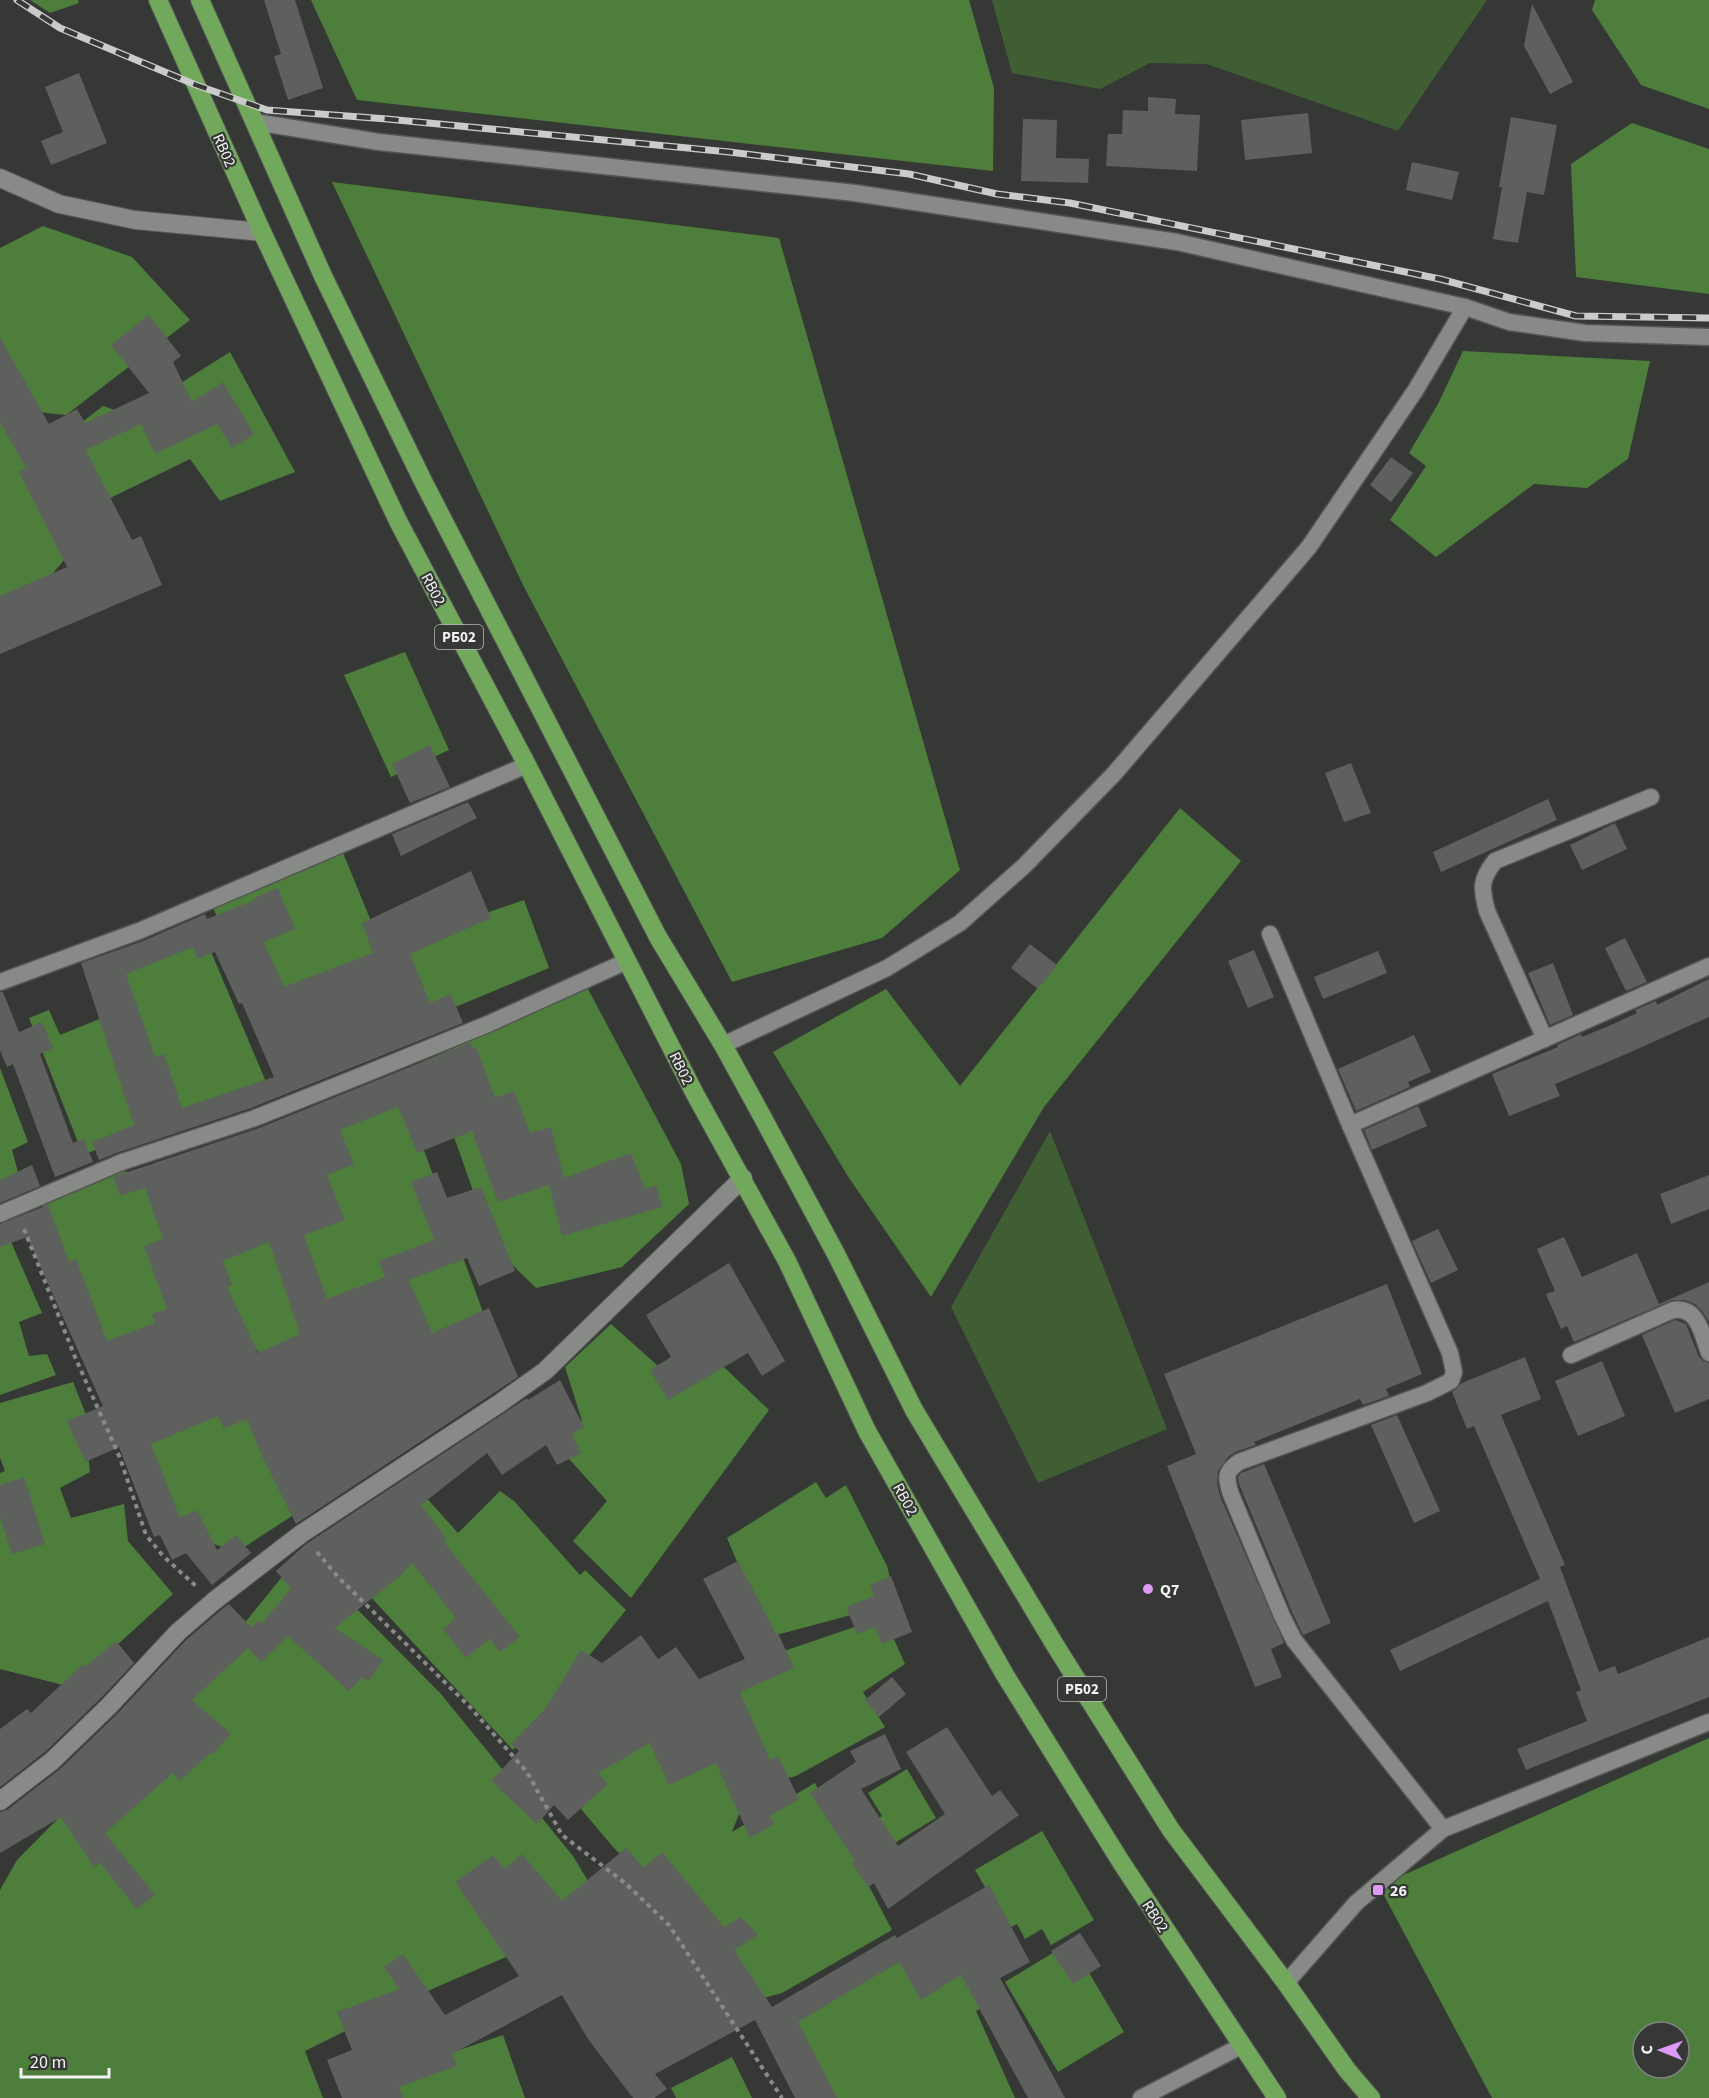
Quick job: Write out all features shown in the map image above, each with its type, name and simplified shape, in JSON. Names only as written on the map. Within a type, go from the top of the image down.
[{"type":"highway","name":"RB02","points":[[158,0],[262,231],[398,521],[695,1094],[787,1261],[867,1431],[1005,1675],[1121,1862],[1277,2098]]},
{"type":"highway","name":"РБ02","points":[[200,0],[323,276],[429,492],[658,937],[723,1045],[836,1254],[914,1410],[1055,1646],[1171,1830],[1286,1983],[1347,2070],[1371,2098]]},
{"type":"street","points":[[0,178],[59,204],[135,220],[262,231]]},
{"type":"street","points":[[0,1802],[52,1761],[109,1706],[178,1632],[214,1601],[301,1533],[545,1371],[743,1178]]},
{"type":"lane","points":[[255,122],[379,142],[855,193],[1177,243],[1465,307],[1509,322],[1585,333],[1709,337]]},
{"type":"lane","points":[[723,1045],[887,968],[960,923],[1024,866],[1113,775],[1309,547],[1415,391],[1465,307]]},
{"type":"lane","points":[[0,982],[139,931],[526,765]]},
{"type":"lane","points":[[1545,1039],[1487,911],[1481,888],[1486,872],[1495,861],[1651,797]]},
{"type":"lane","points":[[1270,934],[1454,1364],[1451,1381],[1427,1393],[1239,1462],[1230,1468],[1227,1477],[1230,1492],[1294,1640],[1443,1829]]},
{"type":"lane","points":[[8,1211],[122,1162],[255,1118],[365,1074],[488,1024],[627,961]]},
{"type":"lane","points":[[1350,1125],[1709,966]]},
{"type":"lane","points":[[1571,1355],[1682,1308],[1689,1311],[1695,1318],[1709,1353]]},
{"type":"lane","points":[[1286,1983],[1356,1903],[1443,1829],[1709,1722]]},
{"type":"lane","points":[[1141,2098],[1241,2046]]},
{"type":"path","points":[[8,1211],[120,1458],[146,1535],[163,1556],[214,1601]]},
{"type":"path","points":[[301,1533],[339,1577],[469,1706],[526,1772],[562,1835],[625,1883],[669,1925],[782,2098]]},
{"type":"green space","points":[[30,0],[78,0],[79,3],[50,13]]},
{"type":"green space","points":[[311,0],[969,0],[994,88],[993,171],[357,100]]},
{"type":"green space","points":[[992,0],[1487,0],[1398,131],[1207,64],[1150,63],[1100,89],[1012,73]]},
{"type":"green space","points":[[1595,0],[1709,0],[1709,109],[1641,85],[1592,10]]},
{"type":"green space","points":[[1632,123],[1709,149],[1709,294],[1576,277],[1571,164]]},
{"type":"green space","points":[[332,182],[779,238],[960,870],[882,938],[732,982],[523,585]]},
{"type":"green space","points":[[43,226],[132,257],[190,320],[66,415],[8,409],[0,394],[0,248]]},
{"type":"green space","points":[[1463,351],[1650,361],[1628,459],[1587,488],[1534,484],[1436,557],[1390,520],[1426,466],[1409,453],[1438,404]]},
{"type":"green space","points":[[230,352],[295,472],[220,501],[190,459],[96,505],[64,436],[103,406],[130,415]]},
{"type":"green space","points":[[0,409],[76,546],[31,599],[0,624]]},
{"type":"green space","points":[[405,652],[449,750],[391,777],[344,675]]},
{"type":"green space","points":[[1180,808],[1241,861],[1044,1107],[931,1297],[849,1178],[773,1052],[886,989],[960,1086]]},
{"type":"green space","points":[[341,848],[414,1026],[288,1073],[213,908]]},
{"type":"green space","points":[[524,900],[549,968],[429,1018],[393,945]]},
{"type":"green space","points":[[201,928],[269,1089],[174,1116],[113,962]]},
{"type":"green space","points":[[587,987],[681,1164],[689,1204],[622,1267],[536,1288],[492,1245],[427,1060]]},
{"type":"green space","points":[[49,1010],[60,1035],[114,1013],[158,1125],[83,1155],[29,1018]]},
{"type":"green space","points":[[0,1068],[28,1142],[12,1150],[21,1183],[0,1194]]},
{"type":"green space","points":[[402,1090],[495,1345],[263,1357],[221,1307],[199,1182]]},
{"type":"green space","points":[[1050,1131],[1167,1429],[1038,1483],[951,1307]]},
{"type":"green space","points":[[124,1171],[155,1182],[190,1315],[101,1348],[86,1330],[41,1202]]},
{"type":"green space","points":[[8,1235],[42,1313],[19,1322],[29,1356],[47,1354],[56,1375],[0,1395],[0,1237]]},
{"type":"green space","points":[[611,1324],[676,1382],[706,1350],[769,1410],[631,1598],[573,1541],[607,1501],[552,1440],[582,1421],[565,1367]]},
{"type":"green space","points":[[73,1382],[100,1450],[88,1453],[90,1472],[60,1488],[71,1518],[124,1504],[128,1541],[173,1594],[71,1687],[0,1669],[0,1473],[5,1471],[0,1458],[0,1403]]},
{"type":"green space","points":[[245,1403],[292,1516],[237,1552],[184,1534],[140,1435]]},
{"type":"green space","points":[[816,1482],[826,1498],[846,1485],[887,1566],[896,1603],[769,1637],[727,1538]]},
{"type":"green space","points":[[415,1485],[458,1533],[500,1491],[515,1502],[580,1575],[585,1570],[626,1610],[513,1750],[353,1578]]},
{"type":"green space","points":[[286,1572],[357,1609],[441,1694],[573,1856],[597,1896],[545,1940],[416,1996],[305,2051],[323,2098],[0,2098],[0,1890],[17,1860],[212,1663]]},
{"type":"green space","points":[[884,1617],[905,1664],[863,1692],[885,1727],[796,1776],[777,1781],[731,1677],[781,1652]]},
{"type":"green space","points":[[681,1723],[732,1779],[741,1809],[732,1832],[815,1783],[892,1930],[782,1993],[745,2003],[669,1906],[613,1847],[570,1796],[610,1746]]},
{"type":"green space","points":[[1709,1738],[1709,2098],[1492,2098],[1379,1886]]},
{"type":"green space","points":[[907,1769],[936,1818],[893,1844],[869,1824],[882,1816],[868,1793]]},
{"type":"green space","points":[[1042,1831],[1094,1920],[1051,1945],[1042,1929],[1025,1939],[1017,1924],[1009,1928],[975,1870]]},
{"type":"green space","points":[[939,1924],[987,2005],[976,2011],[1015,2098],[816,2098],[776,2014]]},
{"type":"green space","points":[[1071,1942],[1124,2032],[1058,2072],[1005,1982]]},
{"type":"green space","points":[[503,2035],[525,2098],[346,2098],[343,2090]]},
{"type":"green space","points":[[732,2057],[752,2098],[676,2098],[671,2088]]},
{"type":"building","points":[[264,0],[295,0],[323,88],[288,100],[274,56],[281,54]]},
{"type":"building","points":[[1532,4],[1573,82],[1550,94],[1524,46]]},
{"type":"building","points":[[79,73],[107,143],[51,165],[41,141],[63,132],[45,87]]},
{"type":"building","points":[[1148,97],[1176,99],[1175,114],[1200,115],[1197,171],[1106,166],[1108,134],[1122,134],[1123,110],[1148,111]]},
{"type":"building","points":[[1308,113],[1312,153],[1245,160],[1241,120]]},
{"type":"building","points":[[1511,117],[1557,125],[1544,195],[1527,192],[1518,243],[1493,239]]},
{"type":"building","points":[[1023,119],[1057,120],[1056,158],[1089,159],[1088,183],[1021,181]]},
{"type":"building","points":[[1412,162],[1459,172],[1452,200],[1406,190]]},
{"type":"building","points":[[149,315],[181,356],[173,362],[192,402],[223,382],[254,434],[232,448],[217,424],[155,454],[141,424],[86,450],[132,540],[141,536],[162,585],[0,654],[0,596],[67,567],[19,472],[26,468],[0,422],[0,337],[49,424],[77,409],[85,423],[149,393],[111,345]]},
{"type":"building","points":[[1391,457],[1413,473],[1391,502],[1370,485]]},
{"type":"building","points":[[430,745],[450,787],[410,803],[392,764]]},
{"type":"building","points":[[1351,763],[1371,813],[1344,822],[1325,773]]},
{"type":"building","points":[[1548,799],[1557,820],[1441,872],[1433,852]]},
{"type":"building","points":[[468,802],[477,818],[401,856],[392,834]]},
{"type":"building","points":[[1615,823],[1627,849],[1582,870],[1570,845]]},
{"type":"building","points":[[471,871],[491,918],[410,954],[430,1003],[451,994],[463,1023],[251,1108],[99,1160],[92,1142],[134,1125],[81,963],[143,941],[205,914],[207,919],[278,888],[295,929],[264,942],[284,987],[373,953],[362,923]],"holes":[[[193,947],[197,959],[215,952],[239,1004],[242,1003],[274,1077],[182,1108],[164,1054],[155,1057],[126,974]]]},
{"type":"building","points":[[1625,938],[1647,982],[1626,991],[1605,948]]},
{"type":"building","points":[[1030,944],[1057,965],[1038,989],[1011,968]]},
{"type":"building","points":[[1254,950],[1274,997],[1248,1008],[1228,961]]},
{"type":"building","points":[[1378,951],[1387,973],[1323,999],[1314,977]]},
{"type":"building","points":[[1553,963],[1573,1015],[1550,1025],[1528,973]]},
{"type":"building","points":[[1709,979],[1709,1017],[1555,1084],[1560,1096],[1509,1116],[1492,1074],[1558,1047],[1557,1045],[1581,1034],[1582,1037],[1611,1025],[1637,1013],[1635,1010],[1656,1001],[1657,1005]]},
{"type":"building","points":[[0,992],[3,992],[19,1032],[42,1022],[53,1048],[40,1054],[73,1143],[84,1139],[93,1162],[55,1177],[13,1064],[7,1067],[0,1050]]},
{"type":"building","points":[[1414,1035],[1431,1072],[1408,1082],[1410,1087],[1356,1111],[1338,1069]]},
{"type":"building","points":[[471,1042],[473,1048],[476,1047],[495,1098],[514,1091],[530,1133],[551,1127],[564,1178],[631,1153],[645,1189],[656,1185],[662,1207],[562,1236],[549,1185],[498,1202],[472,1131],[417,1153],[398,1107],[340,1130],[354,1164],[327,1175],[345,1220],[304,1235],[327,1299],[385,1277],[379,1261],[434,1240],[411,1182],[437,1172],[447,1198],[481,1187],[515,1271],[479,1286],[467,1258],[409,1280],[432,1333],[489,1308],[518,1377],[296,1524],[261,1454],[247,1419],[224,1428],[218,1416],[151,1444],[180,1518],[197,1510],[217,1550],[236,1535],[251,1553],[212,1585],[186,1553],[172,1560],[160,1535],[154,1537],[119,1447],[85,1462],[67,1421],[103,1406],[27,1237],[0,1247],[0,1224],[48,1205],[69,1262],[76,1259],[107,1341],[155,1323],[152,1314],[167,1309],[144,1246],[163,1239],[145,1188],[120,1196],[113,1177],[259,1128]],"holes":[[[269,1242],[300,1334],[258,1353],[227,1287],[232,1285],[223,1261]]]},
{"type":"building","points":[[1418,1106],[1427,1126],[1372,1150],[1364,1130]]},
{"type":"building","points":[[32,1165],[40,1186],[0,1203],[0,1180]]},
{"type":"building","points":[[1709,1175],[1709,1209],[1671,1224],[1660,1194]]},
{"type":"building","points":[[1438,1229],[1458,1270],[1431,1283],[1412,1241]]},
{"type":"building","points":[[1564,1237],[1582,1277],[1637,1253],[1659,1304],[1709,1282],[1709,1322],[1695,1304],[1685,1300],[1672,1300],[1574,1342],[1567,1326],[1561,1329],[1546,1294],[1555,1291],[1537,1249]]},
{"type":"building","points":[[729,1263],[785,1361],[762,1376],[748,1353],[668,1400],[650,1370],[671,1357],[646,1315]]},
{"type":"building","points":[[1387,1284],[1422,1374],[1386,1389],[1389,1396],[1363,1405],[1360,1399],[1254,1442],[1256,1445],[1235,1452],[1228,1457],[1218,1471],[1217,1483],[1220,1496],[1284,1643],[1271,1649],[1282,1677],[1255,1687],[1167,1466],[1196,1454],[1164,1374]]},
{"type":"building","points":[[1675,1320],[1686,1324],[1699,1357],[1709,1363],[1709,1399],[1675,1413],[1642,1335]]},
{"type":"building","points":[[1525,1357],[1541,1399],[1501,1415],[1565,1565],[1560,1567],[1599,1672],[1615,1666],[1618,1674],[1709,1637],[1709,1697],[1526,1770],[1517,1749],[1587,1721],[1576,1692],[1581,1690],[1548,1601],[1400,1671],[1390,1650],[1540,1579],[1474,1426],[1467,1429],[1452,1392],[1462,1383]]},
{"type":"building","points":[[1602,1361],[1625,1416],[1578,1436],[1555,1381]]},
{"type":"building","points":[[560,1380],[584,1427],[572,1434],[581,1453],[557,1465],[546,1445],[502,1475],[487,1453],[421,1505],[446,1538],[443,1541],[520,1637],[500,1652],[490,1639],[466,1658],[443,1629],[456,1618],[412,1563],[401,1575],[335,1628],[383,1660],[368,1682],[362,1677],[349,1691],[288,1636],[261,1662],[248,1648],[192,1700],[231,1734],[212,1755],[210,1753],[180,1781],[173,1773],[105,1833],[155,1895],[137,1909],[100,1863],[94,1867],[61,1817],[0,1853],[0,1812],[7,1810],[60,1769],[117,1714],[186,1640],[221,1610],[229,1604],[251,1627],[258,1621],[261,1624],[291,1589],[276,1571],[306,1544],[527,1398],[528,1400]]},
{"type":"building","points":[[1397,1415],[1440,1511],[1414,1523],[1371,1425]]},
{"type":"building","points":[[1264,1464],[1331,1623],[1303,1635],[1239,1484],[1238,1477],[1241,1473]]},
{"type":"building","points":[[24,1477],[45,1544],[12,1554],[0,1518],[0,1485]]},
{"type":"building","points":[[738,1561],[776,1634],[778,1633],[794,1668],[740,1692],[770,1760],[778,1756],[799,1799],[770,1816],[774,1824],[750,1838],[716,1763],[669,1785],[650,1743],[598,1773],[608,1784],[568,1820],[554,1805],[537,1824],[491,1781],[519,1751],[511,1744],[545,1709],[581,1650],[602,1663],[641,1635],[658,1659],[676,1647],[699,1679],[745,1659],[703,1579]]},
{"type":"building","points":[[891,1576],[912,1632],[882,1644],[875,1627],[857,1634],[846,1607],[874,1596],[870,1585]]},
{"type":"building","points":[[116,1641],[134,1663],[45,1752],[0,1787],[0,1729],[27,1709],[31,1713],[83,1664],[85,1667]]},
{"type":"building","points":[[892,1677],[906,1694],[879,1717],[865,1700]]},
{"type":"building","points":[[947,1727],[992,1796],[1000,1790],[1019,1815],[888,1909],[874,1883],[868,1887],[852,1863],[855,1861],[810,1793],[856,1762],[850,1751],[885,1734],[901,1769],[861,1789],[898,1846],[945,1814],[906,1752]]},
{"type":"building","points":[[626,1848],[644,1868],[662,1852],[724,1927],[741,1917],[758,1935],[734,1950],[772,2007],[895,1935],[897,1938],[989,1885],[1030,1962],[1000,1978],[1065,2098],[1028,2098],[961,1975],[921,2000],[899,1962],[798,2022],[837,2098],[795,2098],[755,2020],[655,2074],[667,2089],[654,2098],[633,2098],[588,2039],[562,1995],[452,2054],[457,2066],[399,2087],[403,2098],[342,2098],[327,2060],[352,2050],[337,2012],[399,1989],[384,1967],[403,1954],[445,2015],[519,1976],[455,1882],[493,1855],[505,1869],[522,1854],[562,1901]]},
{"type":"building","points":[[1080,1933],[1101,1966],[1073,1984],[1051,1951]]},
{"type":"railway","points":[[17,0],[60,28],[196,85],[267,110],[387,119],[729,152],[909,174],[997,194],[1070,203],[1440,279],[1576,316],[1709,318]]},
{"type":"place","name":"Q7","points":[[1148,1589]]},
{"type":"place","name":"26","points":[[1378,1890]]}]
